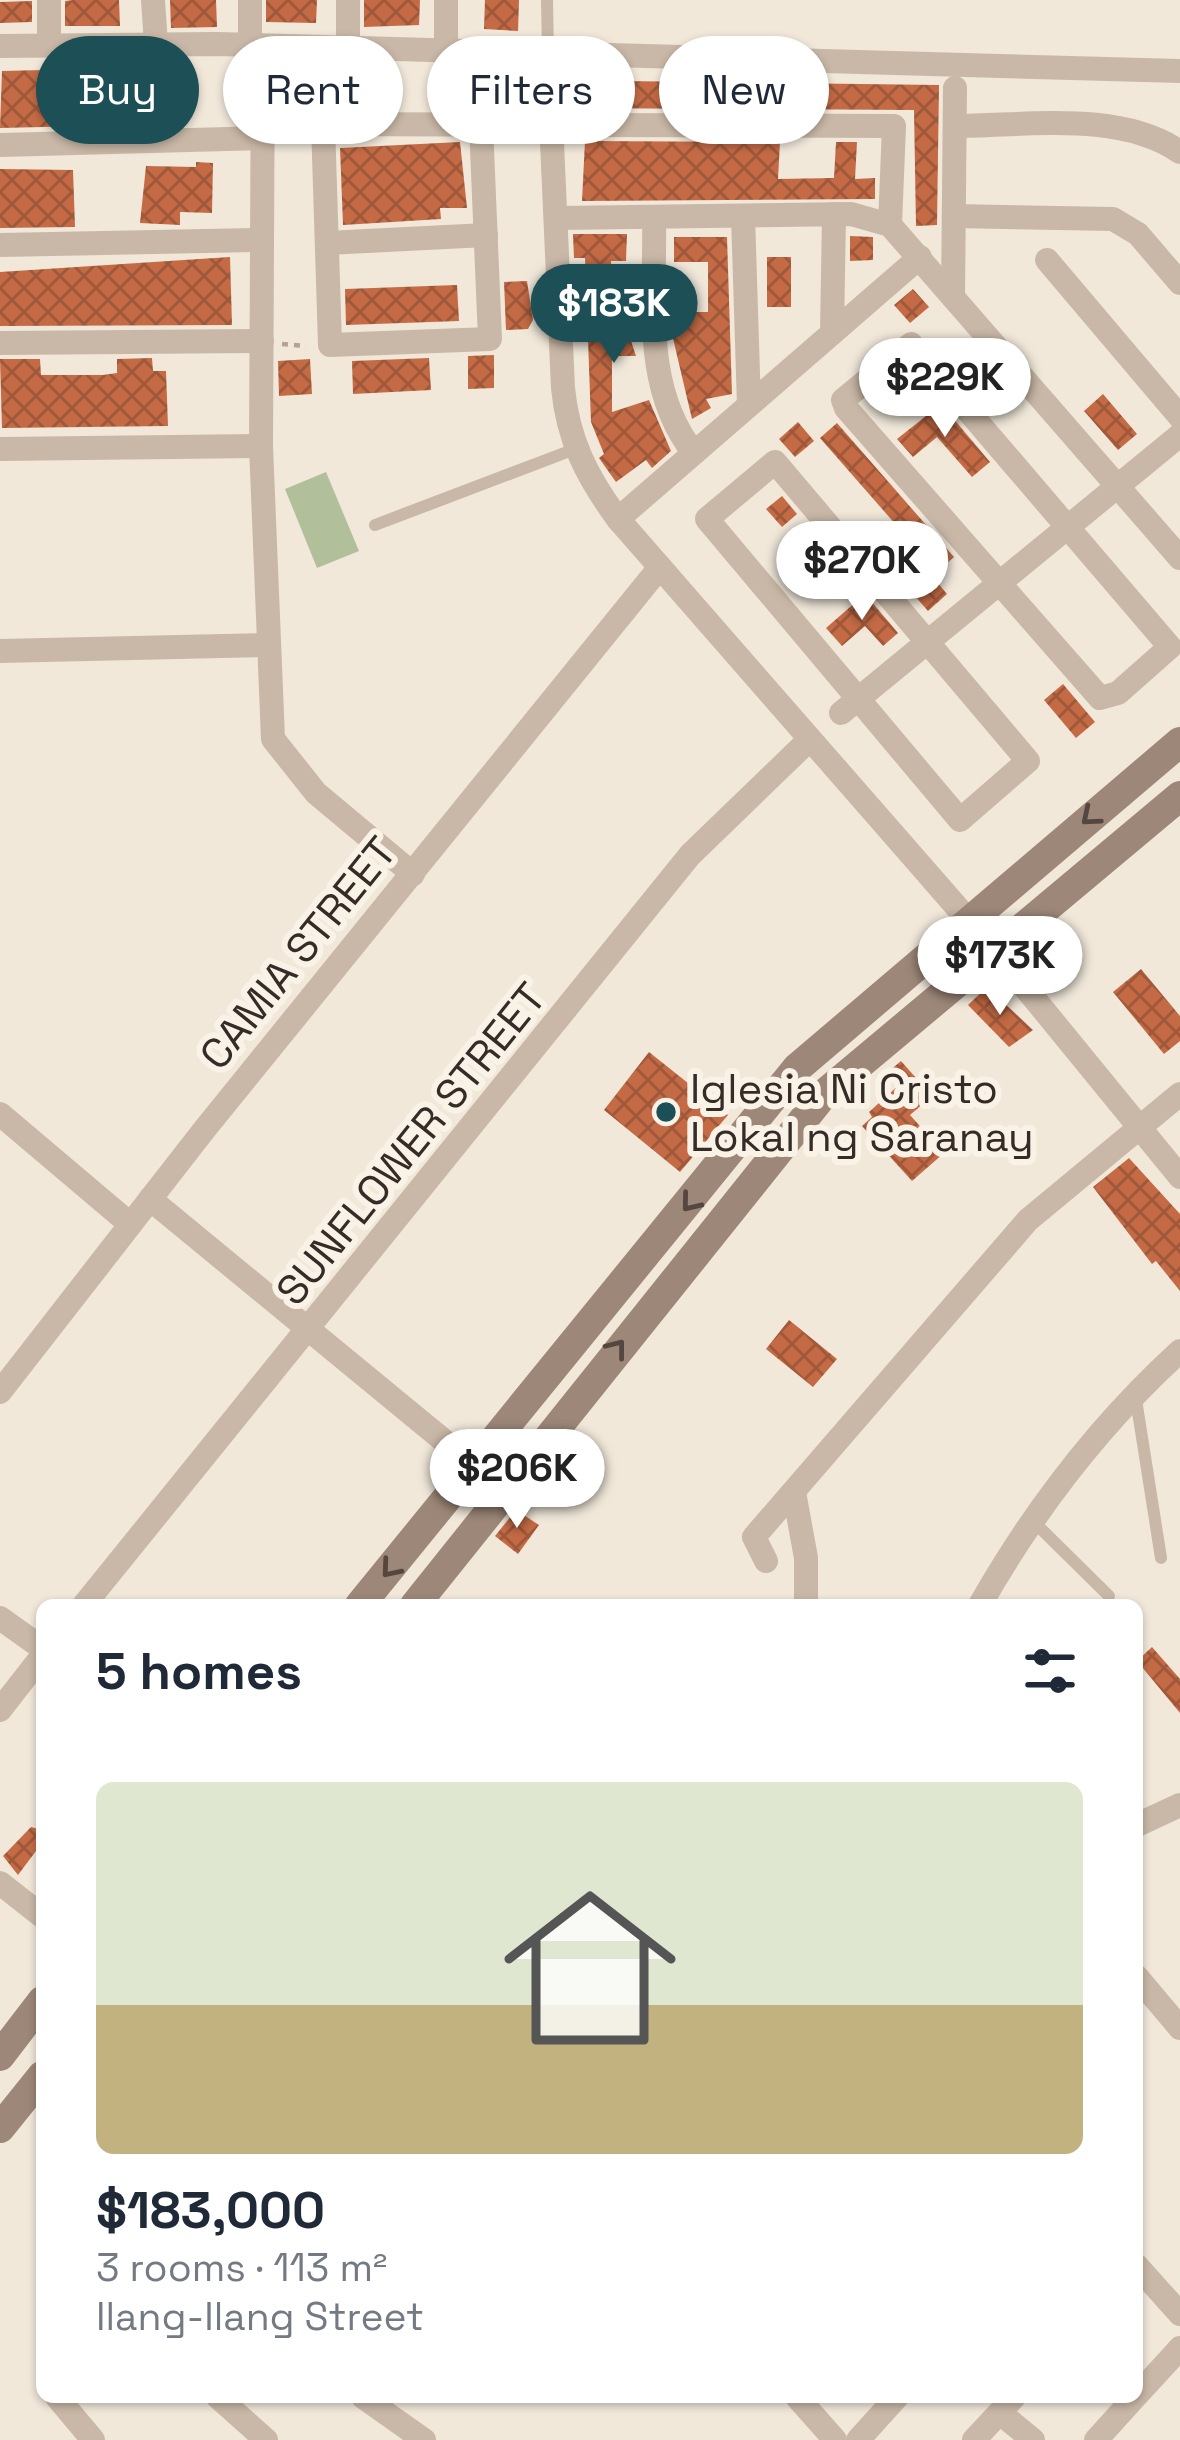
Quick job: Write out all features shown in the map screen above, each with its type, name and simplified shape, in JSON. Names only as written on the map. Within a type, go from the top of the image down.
[{"type":"street","points":[[49,0],[49,36]]},
{"type":"street","points":[[153,0],[155,36]]},
{"type":"street","points":[[250,0],[255,36]]},
{"type":"street","points":[[348,0],[348,36]]},
{"type":"street","points":[[446,0],[446,36]]},
{"type":"street","points":[[0,46],[36,46]]},
{"type":"street","points":[[635,56],[1180,70]]},
{"type":"street","points":[[953,297],[955,88]]},
{"type":"street","points":[[427,125],[323,124],[330,345],[490,339],[483,144]]},
{"type":"street","points":[[635,126],[894,126],[890,225]]},
{"type":"street","points":[[955,126],[1116,127],[1162,140],[1180,152]]},
{"type":"street","points":[[0,146],[223,139]]},
{"type":"street","points":[[261,144],[261,446],[271,721],[282,757],[316,793],[413,874]]},
{"type":"street","points":[[553,144],[562,388],[575,449],[618,519],[997,953],[1180,1177]]},
{"type":"street","points":[[558,218],[834,214],[866,216],[890,225],[1180,558]]},
{"type":"street","points":[[832,333],[834,214]]},
{"type":"street","points":[[742,215],[749,405]]},
{"type":"street","points":[[954,215],[1113,219],[1138,234],[1180,283]]},
{"type":"street","points":[[654,217],[659,386],[672,422],[694,453]]},
{"type":"street","points":[[327,243],[486,235]]},
{"type":"street","points":[[0,245],[262,240]]},
{"type":"street","points":[[618,519],[920,256]]},
{"type":"street","points":[[1048,260],[1180,417]]},
{"type":"street","points":[[0,343],[262,341]]},
{"type":"street","points":[[911,344],[1067,530],[1170,646],[1118,693],[1100,698],[998,586],[843,400],[911,344]]},
{"type":"street","points":[[0,449],[261,446]]},
{"type":"street","points":[[849,706],[1118,486],[1175,448]]},
{"type":"street","points":[[775,462],[1028,761],[960,820],[849,706],[707,519],[775,462]]},
{"type":"street","name":"CAMIA STREET","points":[[4,1379],[660,567]]},
{"type":"street","points":[[0,651],[267,645]]},
{"type":"street","name":"SUNFLOWER STREET","points":[[89,1599],[312,1329],[690,855],[809,740]]},
{"type":"street","points":[[366,1599],[797,1068],[1180,742]]},
{"type":"street","points":[[420,1599],[824,1094],[1180,796]]},
{"type":"street","points":[[766,1562],[754,1537],[1028,1220],[1180,1094]]},
{"type":"street","points":[[0,1114],[130,1224]]},
{"type":"street","points":[[150,1198],[505,1491]]},
{"type":"street","points":[[983,1599],[1030,1518],[1135,1392],[1180,1351]]},
{"type":"street","points":[[794,1492],[806,1558],[806,1599]]},
{"type":"street","points":[[0,1618],[36,1647]]},
{"type":"street","points":[[0,1710],[36,1660]]},
{"type":"street","points":[[1143,1822],[1180,1805]]},
{"type":"street","points":[[0,1883],[36,1911]]},
{"type":"street","points":[[1143,1984],[1180,2028]]},
{"type":"street","points":[[0,2056],[36,2009]]},
{"type":"street","points":[[0,2128],[36,2083]]},
{"type":"street","points":[[1143,2273],[1180,2314]]},
{"type":"street","points":[[1143,2388],[1180,2348]]},
{"type":"street","points":[[62,2403],[93,2440]]},
{"type":"street","points":[[225,2403],[266,2440]]},
{"type":"street","points":[[372,2403],[424,2440]]},
{"type":"street","points":[[802,2403],[835,2440]]},
{"type":"street","points":[[858,2440],[892,2403]]},
{"type":"street","points":[[1096,2440],[1130,2403]]},
{"type":"street","points":[[974,2440],[1007,2405],[1033,2440]]},
{"type":"lane","points":[[547,0],[548,36]]},
{"type":"lane","points":[[375,525],[575,449]]},
{"type":"lane","points":[[1135,1392],[1161,1558]]},
{"type":"lane","points":[[1030,1518],[1109,1596]]},
{"type":"path","points":[[262,341],[330,345]]},
{"type":"green space","points":[[326,472],[359,551],[317,568],[285,489]]},
{"type":"building","points":[[119,0],[120,26],[65,26],[65,1]]},
{"type":"building","points":[[170,0],[216,0],[217,27],[171,28]]},
{"type":"building","points":[[266,0],[317,0],[316,23],[266,22]]},
{"type":"building","points":[[364,0],[420,0],[419,25],[364,27]]},
{"type":"building","points":[[485,0],[519,0],[518,31],[484,29]]},
{"type":"building","points":[[32,1],[32,22],[0,23],[0,2]]},
{"type":"building","points":[[36,70],[36,127],[0,128],[2,71]]},
{"type":"building","points":[[635,81],[659,81],[659,109],[635,108]]},
{"type":"building","points":[[829,84],[939,85],[937,225],[916,226],[914,110],[829,110]]},
{"type":"building","points":[[836,142],[857,142],[855,179],[875,178],[875,199],[582,201],[585,144],[780,144],[778,179],[834,178]]},
{"type":"building","points":[[460,144],[467,208],[440,208],[441,219],[343,225],[340,148]]},
{"type":"building","points":[[196,162],[213,163],[212,213],[180,212],[180,225],[140,223],[146,166],[196,167]]},
{"type":"building","points":[[0,169],[73,170],[75,227],[0,228]]},
{"type":"building","points":[[573,234],[627,234],[626,261],[611,261],[613,329],[627,329],[636,356],[612,356],[612,412],[649,400],[671,451],[652,468],[646,460],[616,482],[599,458],[604,454],[591,422],[585,258],[574,258]]},
{"type":"building","points":[[850,236],[873,237],[873,260],[850,261]]},
{"type":"building","points":[[674,237],[727,237],[732,394],[706,399],[711,408],[692,419],[671,330],[675,312],[708,312],[708,262],[674,262]]},
{"type":"building","points":[[230,257],[232,325],[0,326],[0,272]]},
{"type":"building","points":[[767,257],[791,257],[791,307],[767,307]]},
{"type":"building","points":[[527,281],[533,320],[528,329],[506,330],[504,282]]},
{"type":"building","points":[[457,285],[459,321],[346,325],[345,289]]},
{"type":"building","points":[[913,289],[929,307],[910,323],[894,305]]},
{"type":"building","points":[[494,355],[494,388],[468,389],[468,356]]},
{"type":"building","points":[[152,358],[153,371],[166,371],[168,426],[2,428],[0,359],[40,359],[41,375],[103,375],[117,373],[117,359]]},
{"type":"building","points":[[429,358],[431,390],[353,394],[352,361]]},
{"type":"building","points":[[310,359],[312,394],[279,396],[278,361]]},
{"type":"building","points":[[1103,394],[1137,434],[1118,450],[1084,411]]},
{"type":"building","points":[[941,404],[990,462],[972,477],[937,437],[913,457],[897,439]]},
{"type":"building","points":[[798,422],[814,441],[795,457],[779,439]]},
{"type":"building","points":[[837,423],[954,557],[932,576],[947,594],[928,611],[879,555],[904,534],[820,438]]},
{"type":"building","points":[[782,496],[797,514],[782,527],[766,509]]},
{"type":"building","points":[[865,594],[898,633],[883,646],[865,626],[842,646],[826,628]]},
{"type":"building","points":[[1063,684],[1095,722],[1076,738],[1044,700]]},
{"type":"building","points":[[1141,969],[1180,1016],[1180,1041],[1164,1054],[1113,992]]},
{"type":"building","points":[[987,987],[1033,1030],[1009,1047],[968,1005]]},
{"type":"building","name":"Iglesia Ni Cristo Lokal ng Saranay","points":[[649,1052],[728,1115],[680,1172],[604,1110]]},
{"type":"building","points":[[901,1061],[932,1096],[910,1115],[944,1153],[912,1181],[862,1126],[872,1117],[869,1112],[899,1085],[888,1072]]},
{"type":"building","points":[[1129,1158],[1180,1214],[1180,1291],[1156,1261],[1152,1264],[1093,1187]]},
{"type":"building","points":[[789,1320],[837,1359],[813,1387],[766,1349]]},
{"type":"building","points":[[516,1510],[539,1525],[518,1554],[495,1536]]},
{"type":"building","points":[[1152,1647],[1180,1679],[1180,1713],[1143,1668],[1143,1655]]},
{"type":"building","points":[[31,1827],[36,1828],[36,1851],[18,1875],[3,1856]]},
{"type":"place","name":"Iglesia Ni Cristo Lokal ng Saranay","points":[[666,1112]]}]
